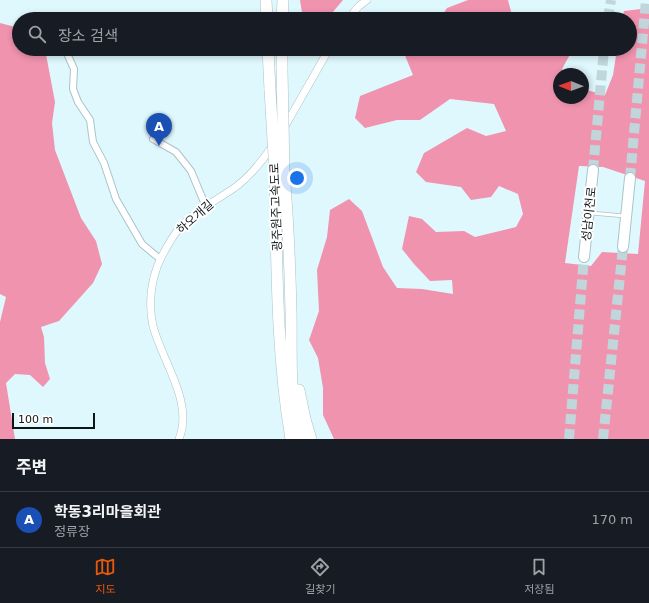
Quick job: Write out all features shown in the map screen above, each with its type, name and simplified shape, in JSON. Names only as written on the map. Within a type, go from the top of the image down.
[{"type":"highway","points":[[266,0],[267,12]]},
{"type":"highway","points":[[282,12],[283,0]]},
{"type":"highway","name":"광주원주고속도로","points":[[268,56],[270,90],[280,173],[291,324]]},
{"type":"highway","name":"광주원주고속도로","points":[[282,56],[278,278],[282,364]]},
{"type":"highway","name":"성남이천로","points":[[584,257],[593,170]]},
{"type":"highway","points":[[623,247],[630,178]]},
{"type":"highway","points":[[291,324],[294,405],[301,439]]},
{"type":"highway","points":[[291,324],[299,392],[311,439]]},
{"type":"highway","points":[[282,364],[281,384],[284,439]]},
{"type":"highway","points":[[282,364],[286,413],[291,439]]},
{"type":"street","points":[[354,12],[367,0]]},
{"type":"street","points":[[68,56],[74,69],[73,89],[78,102],[90,120],[93,142],[104,163],[116,198],[142,244],[160,259]]},
{"type":"street","name":"하오개길","points":[[179,439],[182,432],[182,408],[167,361],[156,336],[151,312],[152,285],[160,259],[175,234],[184,224],[206,206],[237,186],[266,155],[325,56]]},
{"type":"street","points":[[153,139],[176,152],[191,172],[206,206]]},
{"type":"lane","points":[[589,212],[626,216]]},
{"type":"shaded area","points":[[300,0],[343,0],[333,12],[302,12]]},
{"type":"shaded area","points":[[468,0],[508,0],[511,12],[444,12],[447,8]]},
{"type":"shaded area","points":[[649,8],[649,439],[334,439],[323,415],[323,388],[318,358],[309,340],[319,311],[317,270],[327,237],[330,210],[349,199],[362,211],[383,267],[397,288],[422,289],[453,294],[452,280],[430,281],[402,249],[409,216],[422,219],[436,232],[464,231],[475,237],[516,227],[523,214],[518,194],[499,186],[491,197],[471,200],[461,187],[426,182],[416,172],[424,153],[467,128],[486,136],[506,131],[494,104],[450,99],[420,120],[397,120],[365,128],[355,118],[360,96],[413,75],[405,56],[569,56],[563,68],[553,68],[553,104],[589,104],[589,91],[605,95],[613,75],[616,56],[637,56],[637,12],[624,12]],"holes":[[[579,166],[603,167],[645,181],[638,254],[602,252],[591,266],[565,263]]]},
{"type":"shaded area","points":[[0,23],[12,26],[12,56],[46,56],[55,102],[52,123],[55,150],[81,218],[96,241],[102,264],[93,283],[59,321],[41,327],[44,337],[45,363],[50,379],[43,387],[30,375],[15,374],[6,383],[15,439],[0,439],[0,322],[6,297],[0,294]]},
{"type":"tunnel","points":[[609,12],[611,0]]},
{"type":"tunnel","points":[[630,178],[646,0]]},
{"type":"tunnel","points":[[593,170],[603,56]]},
{"type":"tunnel","points":[[603,439],[623,247]]},
{"type":"tunnel","points":[[569,439],[584,257]]},
{"type":"place","name":"학동3리마을회관","points":[[159,146]]}]
